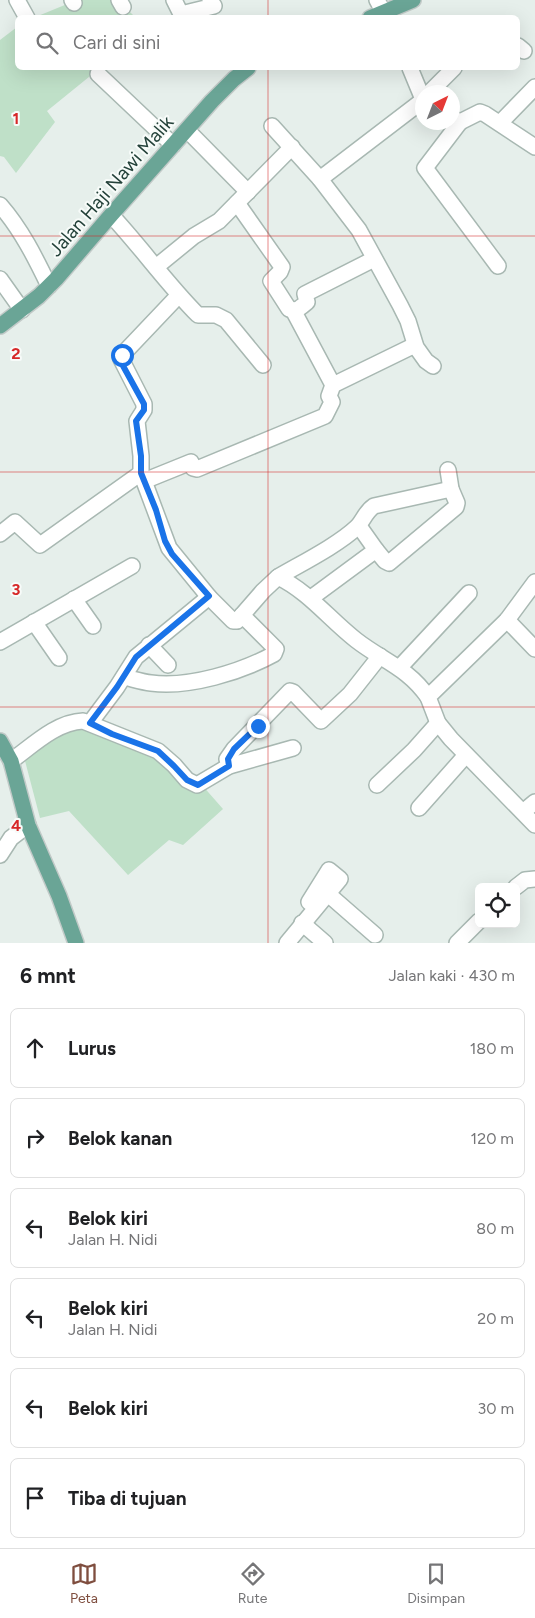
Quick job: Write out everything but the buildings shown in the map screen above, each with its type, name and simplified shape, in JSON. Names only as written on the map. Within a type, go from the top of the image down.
[{"type":"main road","points":[[384,11],[413,0]]},
{"type":"main road","name":"Jalan Haji Nawi Malik","points":[[0,326],[22,310],[49,286],[173,145],[234,79],[245,70]]},
{"type":"main road","points":[[0,741],[11,761],[28,825],[59,896],[76,943]]},
{"type":"street","points":[[17,0],[25,15]]},
{"type":"street","points":[[174,0],[181,14],[214,6],[210,0]]},
{"type":"street","points":[[411,70],[417,85]]},
{"type":"street","points":[[437,85],[452,70]]},
{"type":"street","points":[[98,74],[173,145]]},
{"type":"street","points":[[500,123],[535,87]]},
{"type":"street","points":[[320,179],[415,104]]},
{"type":"street","points":[[460,119],[480,112],[535,147]]},
{"type":"street","points":[[272,126],[320,179],[359,230],[408,321],[415,345],[426,361],[433,366]]},
{"type":"street","points":[[187,130],[242,198],[282,267],[280,272],[271,281],[289,309],[293,310],[333,385]]},
{"type":"street","points":[[450,130],[426,168],[498,266]]},
{"type":"street","points":[[156,268],[206,227],[219,221],[292,146]]},
{"type":"street","points":[[0,205],[16,224],[49,286]]},
{"type":"street","points":[[111,215],[138,245],[178,296],[198,316],[216,315],[226,320],[263,365]]},
{"type":"street","points":[[293,310],[307,302],[305,294],[374,260]]},
{"type":"street","points":[[0,279],[22,310]]},
{"type":"street","points":[[178,296],[120,359],[145,407],[136,421],[143,477],[169,548],[209,596],[233,621],[237,620],[278,577],[359,526],[364,515],[374,506],[451,489]]},
{"type":"street","points":[[0,534],[15,522],[40,545],[143,477],[191,462],[193,468],[197,470],[325,416],[332,402],[329,396],[333,385],[415,345]]},
{"type":"street","points":[[359,526],[385,562],[389,563],[456,507],[457,503],[451,489],[448,470]]},
{"type":"street","points":[[311,598],[376,550]]},
{"type":"street","points":[[0,642],[132,566]]},
{"type":"street","points":[[278,577],[295,586],[311,598],[355,639],[400,667],[420,686],[428,698],[438,723],[466,755],[535,825]]},
{"type":"street","points":[[428,698],[507,620],[535,582]]},
{"type":"street","points":[[400,667],[469,593]]},
{"type":"street","points":[[90,723],[124,677],[136,657],[209,596]]},
{"type":"street","points":[[74,599],[93,626]]},
{"type":"street","points":[[124,677],[150,683],[178,684],[235,672],[274,654],[276,649],[242,615]]},
{"type":"street","points":[[507,620],[535,649]]},
{"type":"street","points":[[34,622],[59,658]]},
{"type":"street","points":[[149,645],[168,666]]},
{"type":"street","points":[[229,766],[228,759],[234,749],[290,691],[321,721],[350,694],[380,656]]},
{"type":"street","points":[[11,761],[62,726],[74,721],[90,723],[112,734],[158,751],[187,780],[194,784],[200,784],[229,766],[293,748]]},
{"type":"street","points":[[378,785],[414,750],[438,723]]},
{"type":"street","points":[[419,808],[466,755]]},
{"type":"street","points":[[523,812],[535,802]]},
{"type":"street","points":[[0,855],[11,838],[28,825]]},
{"type":"street","points":[[287,943],[302,923],[316,908],[340,879],[329,870],[309,902],[316,908]]},
{"type":"street","points":[[520,884],[526,880],[535,878]]},
{"type":"street","points":[[328,894],[375,935]]},
{"type":"street","points":[[302,923],[325,943]]},
{"type":"street","points":[[457,943],[475,926]]},
{"type":"green space","points":[[77,0],[118,0],[133,15],[40,15]]},
{"type":"green space","points":[[15,29],[15,70],[98,70],[47,111],[55,122],[16,173],[4,157],[0,156],[0,40]]},
{"type":"green space","points":[[80,717],[150,745],[187,768],[223,809],[183,845],[169,840],[128,875],[69,811],[40,818],[24,757]]},
{"type":"route","points":[[122,355],[120,359],[122,364],[145,407],[136,421],[141,456],[141,473],[156,510],[165,541],[172,554],[209,596],[142,650],[90,723],[112,734],[158,751],[187,780],[198,785],[229,766],[228,759],[234,749],[258,726]]}]
